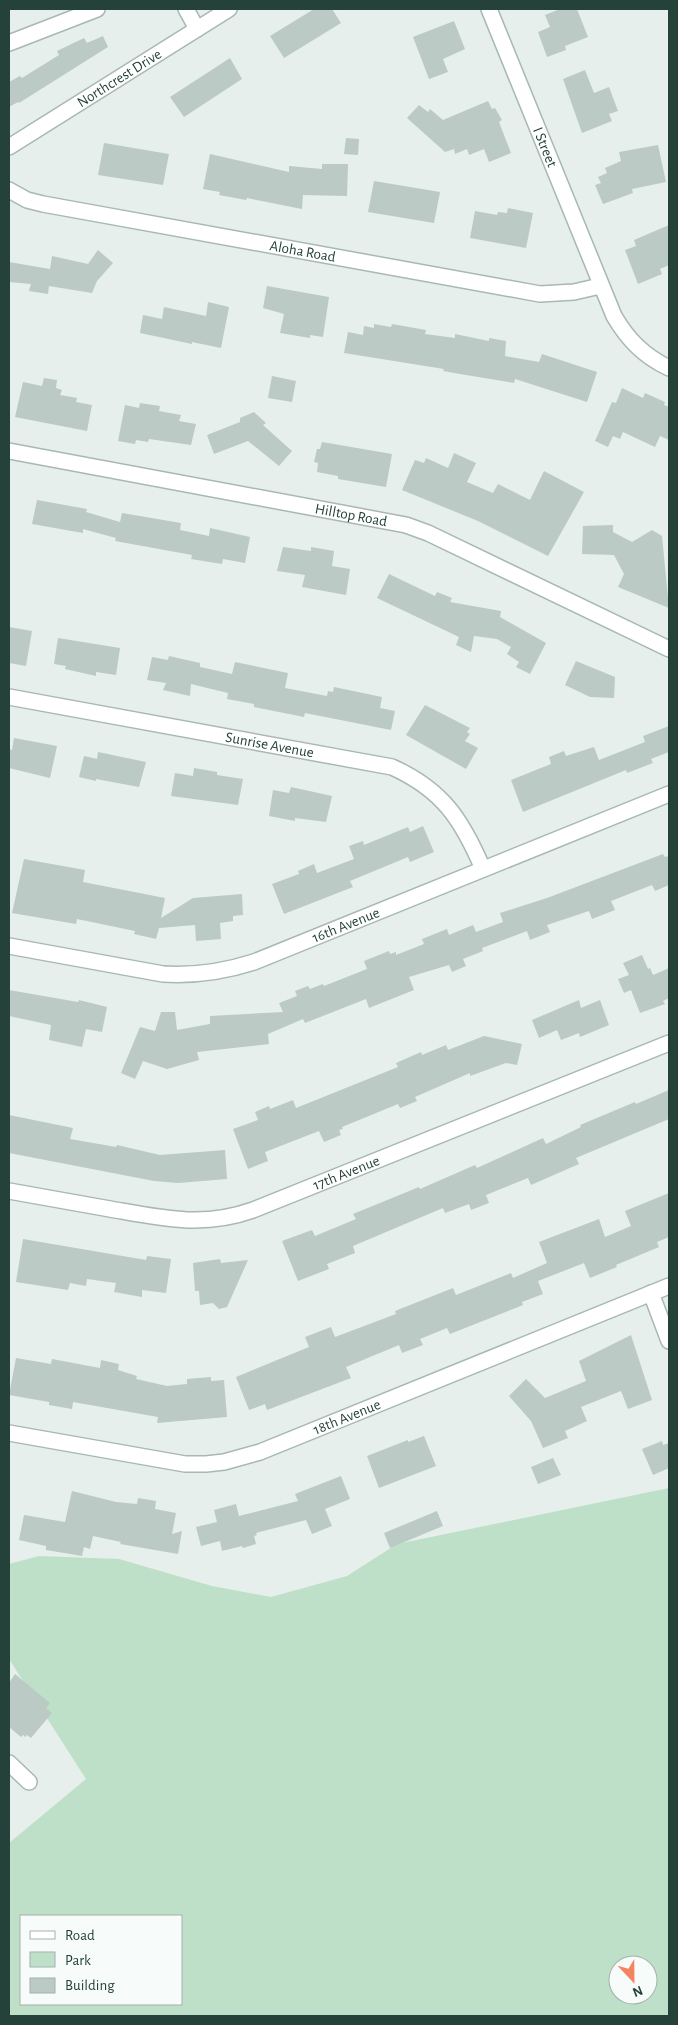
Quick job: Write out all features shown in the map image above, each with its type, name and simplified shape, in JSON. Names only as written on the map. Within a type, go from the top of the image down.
[{"type":"street","points":[[9,43],[97,9]]},
{"type":"street","points":[[186,9],[197,29]]},
{"type":"street","name":"Northcrest Drive","points":[[9,148],[229,9]]},
{"type":"street","name":"I Street","points":[[489,9],[600,286],[614,316],[625,334],[639,349],[655,361],[669,368]]},
{"type":"street","name":"Aloha Road","points":[[9,190],[27,200],[43,204],[540,294],[574,292],[600,286]]},
{"type":"street","name":"Hilltop Road","points":[[9,451],[406,525],[428,533],[669,649]]},
{"type":"street","name":"Sunrise Avenue","points":[[9,696],[392,767],[420,782],[444,803],[465,830],[483,870]]},
{"type":"street","name":"16th Avenue","points":[[9,946],[162,974],[209,974],[254,962],[669,794]]},
{"type":"street","name":"17th Avenue","points":[[9,1191],[180,1221],[224,1219],[253,1210],[669,1042]]},
{"type":"street","name":"18th Avenue","points":[[9,1433],[179,1463],[206,1464],[224,1462],[260,1452],[669,1286]]},
{"type":"street","points":[[651,1293],[669,1342]]},
{"type":"street","points":[[9,1763],[29,1782]]},
{"type":"green space","points":[[669,1488],[669,2016],[9,2016],[9,1843],[86,1779],[9,1659],[9,1564],[39,1556],[119,1559],[212,1586],[271,1597],[347,1576],[397,1544]]},
{"type":"building","points":[[314,9],[332,9],[341,23],[284,58],[270,36]]},
{"type":"building","points":[[560,9],[577,9],[588,37],[565,46],[566,50],[547,57],[538,32],[550,27],[545,15]]},
{"type":"building","points":[[454,21],[465,49],[443,59],[448,72],[429,79],[413,37]]},
{"type":"building","points":[[103,36],[108,47],[19,103],[9,107],[9,82],[20,76],[22,78],[59,55],[57,51],[84,38],[87,43]]},
{"type":"building","points":[[230,58],[242,79],[184,117],[170,97]]},
{"type":"building","points":[[585,70],[594,93],[609,87],[618,111],[609,114],[612,121],[582,133],[563,79]]},
{"type":"building","points":[[488,101],[492,109],[495,108],[502,120],[499,122],[511,153],[489,162],[484,149],[469,155],[467,149],[455,154],[454,149],[445,152],[407,118],[419,105],[428,112],[430,109],[443,120]]},
{"type":"building","points":[[346,138],[359,139],[358,155],[344,154]]},
{"type":"building","points":[[104,143],[169,154],[163,185],[98,175]]},
{"type":"building","points":[[658,145],[666,182],[632,189],[633,193],[603,204],[595,185],[601,183],[598,177],[607,173],[605,168],[621,161],[619,152]]},
{"type":"building","points":[[210,154],[289,172],[289,166],[322,169],[322,164],[348,164],[347,196],[303,195],[302,209],[247,198],[246,200],[219,195],[220,192],[203,189]]},
{"type":"building","points":[[374,181],[440,192],[434,223],[368,212]]},
{"type":"building","points":[[508,208],[533,213],[526,248],[470,238],[475,211],[497,215],[498,212],[507,213]]},
{"type":"building","points":[[669,225],[669,265],[660,269],[662,274],[638,284],[625,250],[636,246],[634,240]]},
{"type":"building","points":[[98,250],[113,263],[97,281],[92,293],[49,286],[48,294],[29,291],[31,284],[9,282],[9,262],[50,269],[52,256],[88,264]]},
{"type":"building","points":[[267,286],[329,297],[323,337],[310,335],[310,338],[280,333],[284,314],[263,308]]},
{"type":"building","points":[[208,302],[229,307],[221,348],[140,333],[143,315],[162,319],[164,307],[206,316]]},
{"type":"building","points":[[374,324],[391,327],[392,324],[426,330],[425,334],[455,338],[455,334],[489,341],[489,338],[506,341],[505,356],[539,362],[542,354],[597,372],[587,402],[515,379],[514,383],[443,371],[444,369],[344,353],[348,332],[363,335],[364,326],[374,328]]},
{"type":"building","points":[[272,376],[296,381],[292,402],[268,398]]},
{"type":"building","points":[[44,378],[57,380],[56,388],[62,390],[60,395],[77,398],[76,402],[92,405],[87,431],[15,417],[23,382],[42,386]]},
{"type":"building","points":[[622,388],[643,398],[645,393],[665,402],[664,405],[669,407],[669,440],[660,436],[655,447],[623,432],[620,439],[613,436],[608,447],[595,441],[612,402],[616,403]]},
{"type":"building","points":[[140,403],[160,406],[159,411],[181,415],[179,421],[196,424],[191,445],[149,439],[148,442],[136,440],[135,444],[118,441],[125,405],[139,408]]},
{"type":"building","points":[[254,412],[266,423],[263,425],[292,451],[279,466],[248,441],[214,454],[207,435],[240,422],[240,418]]},
{"type":"building","points":[[322,442],[392,454],[386,487],[338,479],[338,476],[317,472],[318,463],[314,462],[317,449],[320,449]]},
{"type":"building","points":[[454,453],[476,463],[467,482],[493,493],[498,484],[530,500],[544,471],[584,492],[548,556],[478,521],[402,490],[415,460],[424,463],[426,458],[448,468]]},
{"type":"building","points":[[37,500],[87,509],[86,512],[120,522],[122,513],[181,523],[180,530],[209,536],[210,528],[250,537],[245,563],[223,559],[222,564],[191,559],[192,555],[115,541],[116,538],[83,529],[83,533],[32,524]]},
{"type":"building","points":[[613,525],[613,532],[632,542],[652,530],[662,536],[669,608],[618,587],[624,574],[614,555],[582,554],[583,526]]},
{"type":"building","points":[[283,547],[311,551],[311,547],[334,551],[332,566],[350,569],[346,595],[302,587],[305,575],[277,571]]},
{"type":"building","points":[[389,574],[435,596],[437,592],[452,598],[450,602],[501,611],[500,617],[546,643],[530,674],[516,667],[519,662],[507,654],[511,647],[497,639],[474,636],[471,652],[456,645],[459,637],[377,598]]},
{"type":"building","points":[[9,627],[32,631],[26,666],[9,663]]},
{"type":"building","points":[[58,638],[120,648],[116,675],[96,672],[96,676],[65,669],[66,666],[54,664]]},
{"type":"building","points":[[169,656],[200,663],[200,667],[232,674],[235,662],[288,673],[285,688],[327,696],[328,691],[333,692],[334,687],[382,697],[380,708],[395,711],[391,730],[305,713],[304,717],[254,707],[254,704],[227,699],[228,693],[191,684],[190,696],[163,690],[166,683],[147,680],[152,657],[168,660]]},
{"type":"building","points":[[576,661],[615,677],[614,698],[590,697],[565,685]]},
{"type":"building","points":[[425,705],[470,728],[467,732],[470,734],[465,741],[478,748],[466,769],[406,735]]},
{"type":"building","points":[[669,726],[669,752],[651,759],[653,763],[627,773],[626,770],[523,812],[511,780],[551,764],[549,757],[564,751],[566,756],[594,747],[599,760],[645,742],[643,736]]},
{"type":"building","points":[[14,738],[57,746],[50,778],[9,768],[9,749],[12,750]]},
{"type":"building","points":[[98,752],[146,762],[139,787],[79,777],[84,756],[97,759]]},
{"type":"building","points":[[194,768],[217,772],[217,775],[243,779],[238,805],[171,796],[175,773],[193,776]]},
{"type":"building","points":[[291,787],[332,796],[326,822],[295,818],[295,821],[269,816],[273,790],[289,793]]},
{"type":"building","points":[[423,826],[434,852],[410,862],[408,857],[350,881],[353,887],[284,914],[272,884],[299,874],[298,871],[314,864],[317,873],[354,859],[349,846],[363,841],[364,845],[408,827],[410,832]]},
{"type":"building","points":[[663,854],[665,857],[669,856],[669,885],[655,891],[652,885],[611,901],[615,910],[592,919],[589,911],[547,925],[550,932],[530,940],[527,931],[482,948],[483,951],[463,959],[466,966],[452,972],[449,965],[409,977],[414,990],[369,1008],[366,999],[305,1023],[303,1019],[268,1034],[269,1044],[197,1052],[199,1060],[167,1069],[143,1061],[135,1079],[121,1073],[140,1027],[155,1031],[161,1012],[175,1012],[177,1030],[210,1024],[210,1016],[283,1012],[279,1003],[297,996],[295,991],[308,986],[310,989],[323,984],[324,986],[367,969],[364,961],[389,951],[390,954],[396,952],[396,955],[424,944],[422,939],[447,929],[449,935],[473,925],[476,932],[503,922],[500,913],[547,898]]},
{"type":"building","points":[[24,859],[85,870],[83,882],[165,898],[161,918],[193,898],[242,894],[243,915],[233,916],[233,921],[220,923],[221,939],[196,941],[195,925],[159,928],[156,939],[134,934],[135,931],[77,919],[76,924],[12,913]]},
{"type":"building","points":[[642,955],[653,975],[669,968],[669,998],[663,1001],[665,1004],[640,1013],[631,990],[624,993],[618,979],[629,975],[623,963]]},
{"type":"building","points":[[9,990],[78,1002],[79,1000],[107,1007],[102,1032],[86,1029],[82,1047],[49,1040],[51,1025],[9,1016]]},
{"type":"building","points":[[579,1000],[581,1008],[600,1000],[609,1025],[580,1037],[579,1033],[561,1040],[557,1030],[539,1038],[532,1020]]},
{"type":"building","points":[[484,1036],[522,1044],[517,1065],[506,1063],[470,1076],[470,1073],[415,1097],[417,1101],[400,1108],[398,1104],[342,1127],[343,1129],[339,1130],[341,1135],[324,1142],[319,1131],[265,1152],[268,1161],[248,1169],[233,1129],[258,1120],[255,1112],[269,1106],[270,1109],[293,1100],[296,1108],[398,1067],[396,1063],[421,1052],[422,1055],[446,1045],[448,1050]]},
{"type":"building","points":[[669,1090],[669,1119],[576,1158],[579,1164],[531,1185],[528,1178],[486,1195],[489,1203],[471,1210],[469,1204],[445,1213],[443,1208],[353,1246],[355,1253],[327,1264],[329,1269],[298,1281],[282,1241],[312,1230],[315,1236],[356,1219],[353,1214],[419,1187],[420,1189],[475,1165],[477,1168],[543,1138],[546,1144],[581,1127],[580,1125]]},
{"type":"building","points":[[9,1115],[73,1128],[70,1139],[116,1147],[117,1145],[160,1155],[225,1150],[227,1179],[178,1183],[154,1181],[9,1153]]},
{"type":"building","points":[[669,1193],[669,1237],[657,1242],[659,1247],[590,1278],[584,1263],[538,1281],[543,1294],[522,1302],[523,1305],[450,1334],[447,1328],[420,1339],[423,1345],[402,1353],[399,1345],[346,1367],[351,1378],[267,1410],[265,1404],[249,1410],[236,1377],[309,1347],[305,1337],[331,1327],[335,1337],[396,1314],[395,1311],[453,1288],[456,1295],[511,1273],[513,1278],[547,1263],[539,1242],[599,1219],[605,1237],[631,1226],[625,1211]]},
{"type":"building","points":[[23,1239],[146,1260],[147,1256],[171,1259],[166,1293],[142,1290],[142,1297],[114,1292],[116,1283],[87,1279],[86,1286],[70,1283],[68,1290],[16,1282]]},
{"type":"building","points":[[220,1259],[221,1263],[248,1260],[227,1307],[219,1309],[213,1303],[200,1305],[199,1291],[195,1291],[193,1263]]},
{"type":"building","points":[[631,1335],[652,1400],[628,1409],[621,1391],[581,1407],[587,1421],[565,1431],[568,1438],[543,1448],[531,1421],[509,1396],[526,1379],[545,1398],[586,1381],[579,1361]]},
{"type":"building","points":[[16,1358],[51,1364],[52,1359],[100,1368],[101,1360],[119,1364],[118,1370],[137,1376],[136,1379],[167,1386],[187,1384],[187,1379],[211,1377],[211,1381],[224,1380],[227,1417],[157,1423],[158,1417],[73,1402],[72,1409],[49,1405],[49,1402],[9,1395]]},
{"type":"building","points":[[424,1436],[436,1466],[379,1488],[367,1456],[408,1440],[408,1442]]},
{"type":"building","points":[[662,1441],[663,1445],[669,1443],[669,1468],[653,1475],[642,1449]]},
{"type":"building","points":[[553,1458],[561,1475],[538,1484],[531,1467]]},
{"type":"building","points":[[341,1476],[350,1499],[325,1509],[332,1526],[312,1534],[306,1520],[256,1533],[257,1535],[254,1536],[256,1544],[243,1548],[242,1546],[222,1551],[220,1541],[201,1546],[196,1527],[217,1522],[214,1510],[236,1504],[239,1516],[298,1501],[295,1494]]},
{"type":"building","points":[[72,1491],[116,1502],[137,1504],[138,1498],[156,1501],[155,1509],[176,1513],[172,1534],[182,1531],[178,1554],[120,1544],[121,1542],[93,1536],[90,1549],[84,1547],[82,1556],[46,1550],[46,1546],[19,1540],[24,1515],[65,1522]]},
{"type":"building","points":[[437,1511],[443,1526],[390,1548],[384,1533]]},
{"type":"building","points":[[15,1674],[50,1703],[46,1708],[52,1713],[31,1738],[27,1735],[21,1737],[9,1727],[9,1683]]}]
